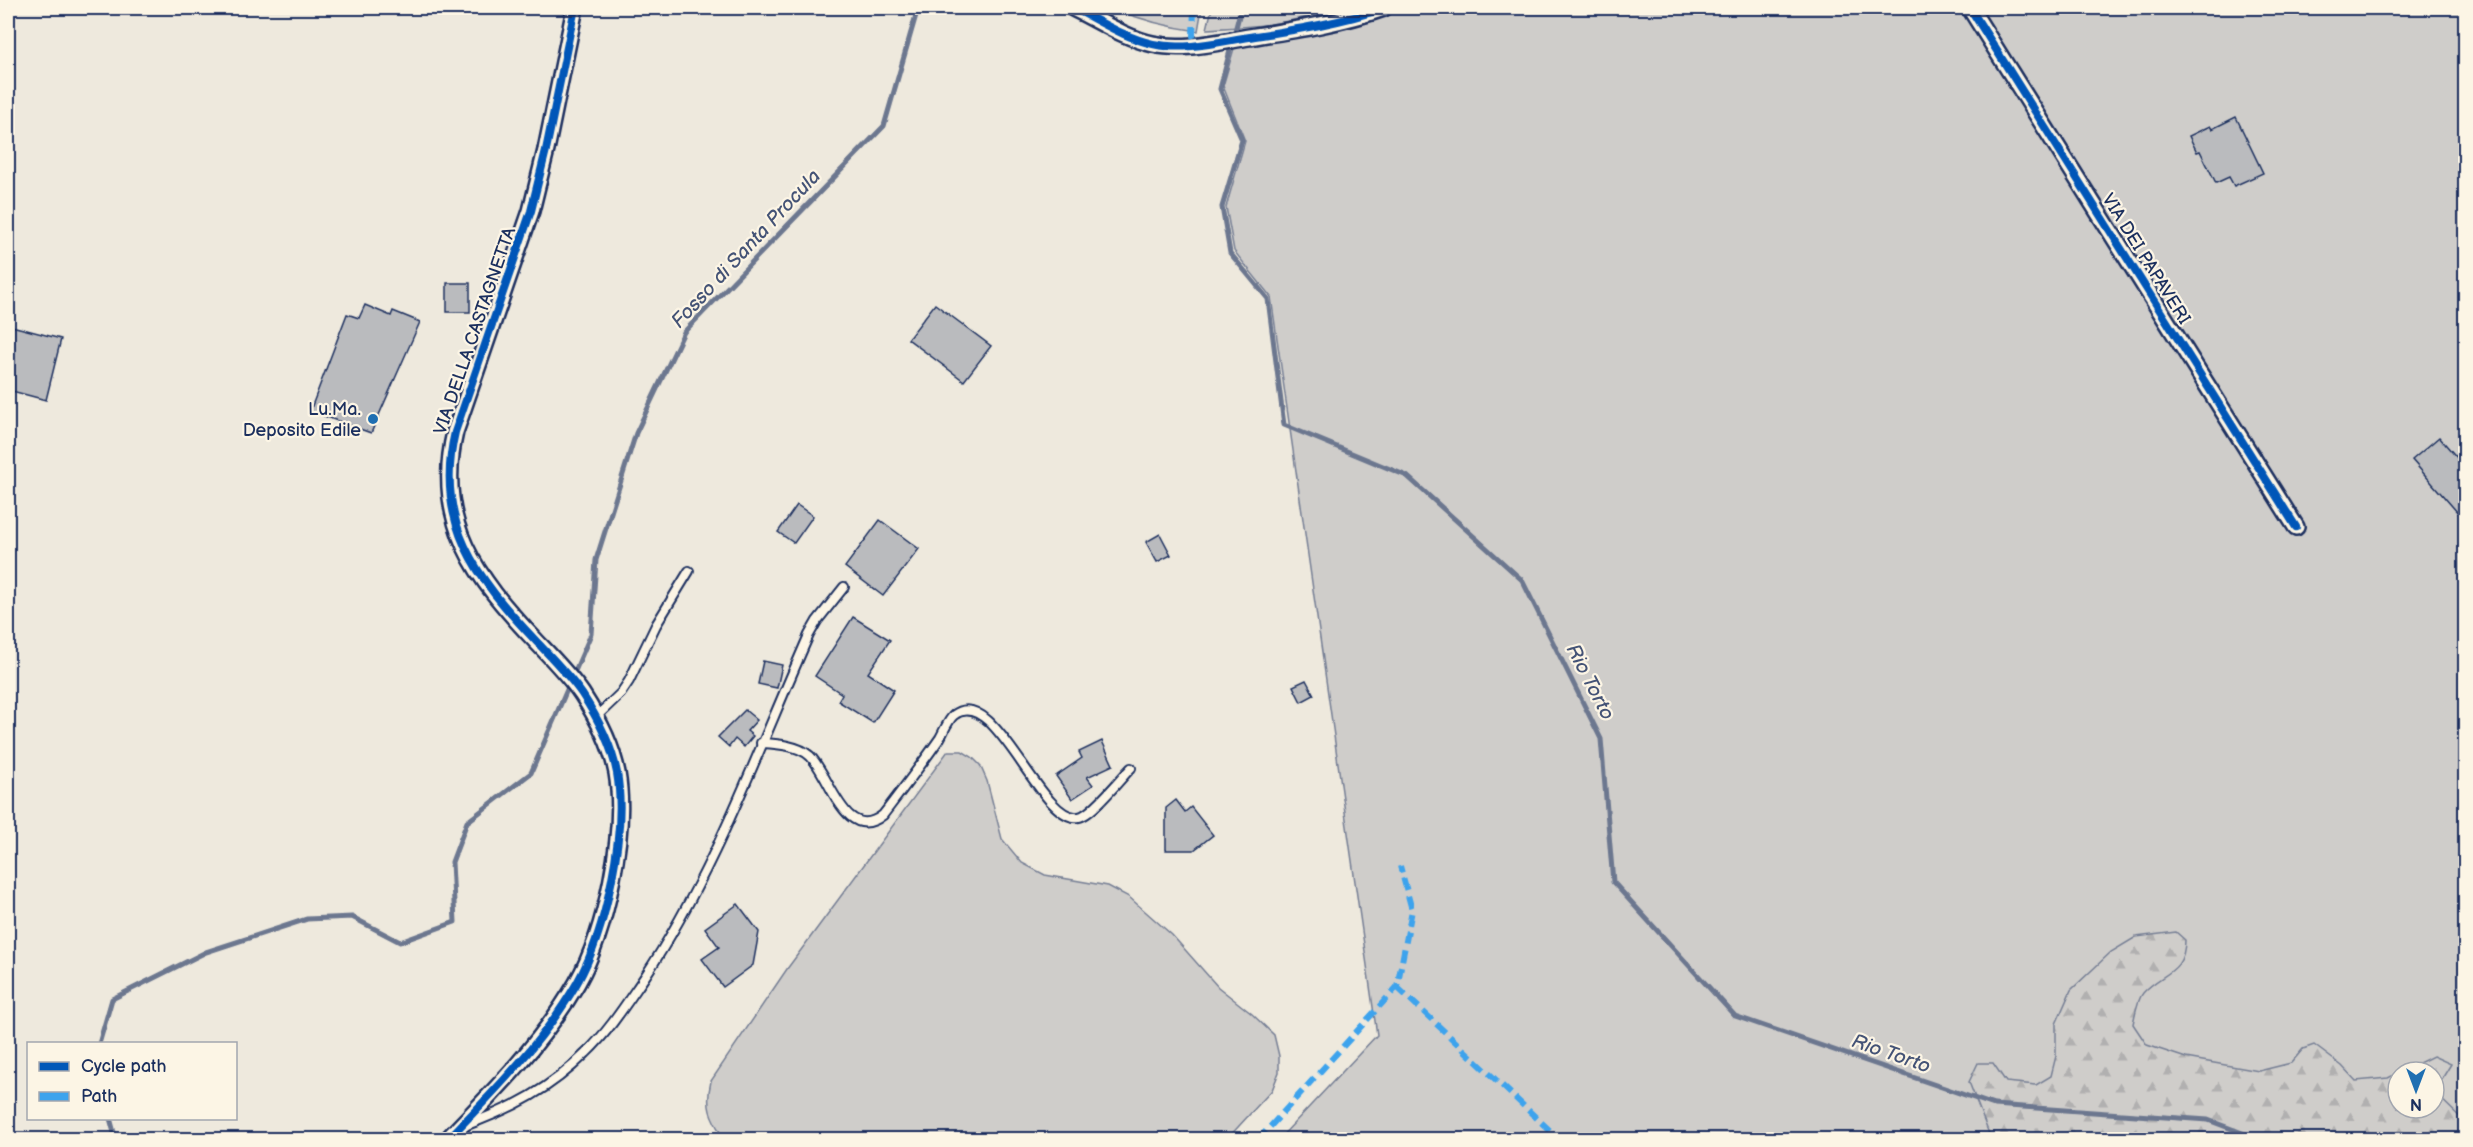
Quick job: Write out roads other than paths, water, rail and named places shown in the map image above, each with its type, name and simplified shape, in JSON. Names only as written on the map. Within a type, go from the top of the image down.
[{"type":"street","name":"VIA DELLA CASTAGNETTA","points":[[447,1140],[542,1035],[581,976],[608,896],[618,836],[619,799],[614,761],[595,718],[583,695],[503,606],[471,561],[460,538],[452,511],[449,472],[457,425],[534,202],[575,8]]},
{"type":"street","points":[[1073,8],[1148,42],[1170,46],[1218,42],[1312,27],[1384,8]]},
{"type":"street","name":"VIA DEI PAPAVERI","points":[[1970,8],[2296,527]]},
{"type":"lane","points":[[595,718],[621,693],[629,681],[656,625],[689,571]]},
{"type":"lane","points":[[458,1128],[510,1109],[530,1098],[575,1064],[607,1030],[676,927],[729,821],[809,635],[822,614],[844,587]]},
{"type":"lane","points":[[761,743],[794,748],[810,756],[845,812],[856,820],[864,822],[871,822],[884,815],[939,739],[951,717],[961,711],[976,714],[994,726],[1050,802],[1070,817],[1077,818],[1087,813],[1131,768]]},
{"type":"waterway","name":"Fosso di Santa Procula","points":[[100,1042],[112,999],[206,952],[307,919],[352,917],[400,942],[455,922],[452,862],[467,822],[531,773],[591,634],[596,560],[636,433],[684,332],[884,126],[918,8]]},
{"type":"waterway","name":"Rio Torto","points":[[1241,8],[1220,89],[1242,140],[1222,207],[1230,253],[1268,299],[1284,425],[1407,476],[1522,580],[1601,739],[1613,882],[1735,1016],[1994,1105],[2208,1120],[2261,1140]]},
{"type":"waterway","name":"Fosso di Santa Procula","points":[[111,1120],[116,1140]]},
{"type":"place","name":"Lu.Ma. Deposito Edile","points":[[373,419]]}]
